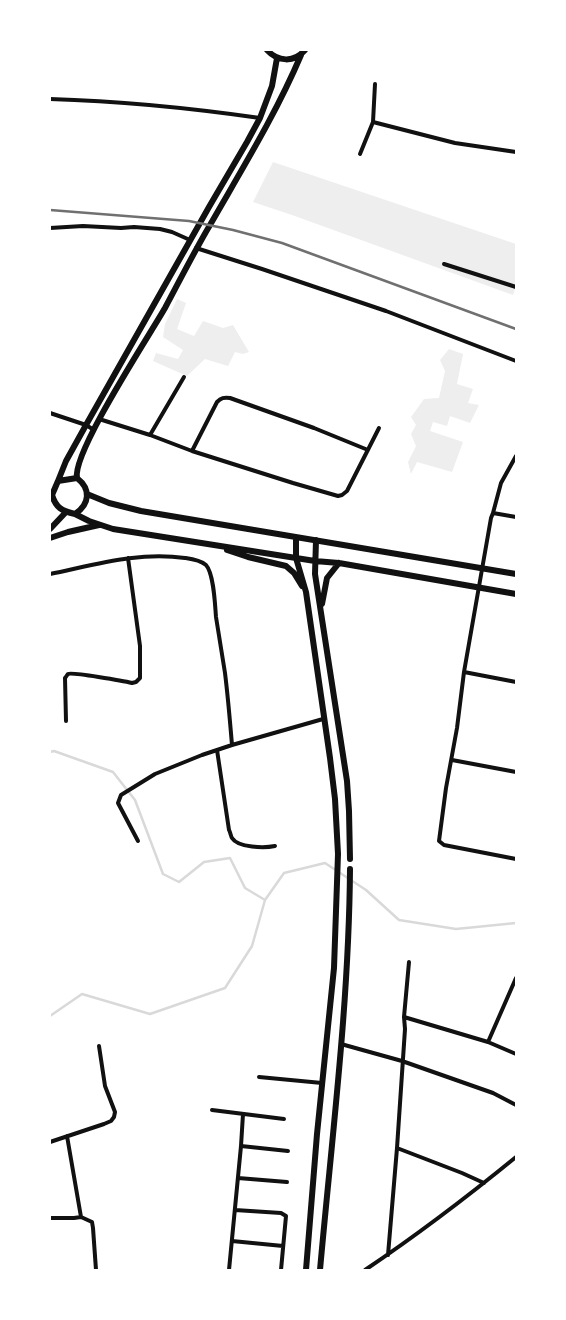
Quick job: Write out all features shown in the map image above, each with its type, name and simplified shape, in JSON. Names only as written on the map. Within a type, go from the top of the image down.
[{"type":"main road","points":[[267,50],[272,56],[287,60],[303,52]]},
{"type":"main road","points":[[75,514],[81,510],[87,494],[76,475],[79,463],[94,430],[165,308],[196,248],[244,167],[303,52]]},
{"type":"main road","points":[[277,58],[272,86],[260,118],[86,424],[51,496],[61,510],[99,525],[296,558],[339,563],[516,594]]},
{"type":"main road","points":[[156,302],[165,308]]},
{"type":"main road","points":[[58,481],[77,478]]},
{"type":"main road","points":[[87,494],[109,503],[141,511],[516,574]]},
{"type":"main road","points":[[50,529],[66,512]]},
{"type":"main road","points":[[50,538],[99,525]]},
{"type":"main road","points":[[296,537],[296,558],[306,592],[330,758],[338,854],[332,986],[306,1270]]},
{"type":"main road","points":[[316,540],[315,574],[347,781],[350,859]]},
{"type":"main road","points":[[216,545],[242,555],[286,566],[294,573],[306,592]]},
{"type":"main road","points":[[321,610],[327,578],[339,563]]},
{"type":"main road","points":[[320,1270],[348,953],[350,869]]},
{"type":"street","points":[[360,154],[373,122],[375,84]]},
{"type":"street","points":[[50,99],[104,101],[260,118]]},
{"type":"street","points":[[373,122],[455,143],[516,152]]},
{"type":"street","points":[[50,228],[84,226],[160,229],[190,240]]},
{"type":"street","points":[[196,248],[386,311],[516,361]]},
{"type":"street","points":[[444,264],[516,287]]},
{"type":"street","points":[[150,435],[184,377]]},
{"type":"street","points":[[192,451],[217,402],[225,398],[230,398],[368,450]]},
{"type":"street","points":[[50,413],[86,424],[94,430]]},
{"type":"street","points":[[100,419],[192,451],[338,496],[347,491],[379,428]]},
{"type":"street","points":[[516,456],[501,483],[492,513],[464,672],[458,728],[439,842],[444,845],[516,858]]},
{"type":"street","points":[[492,513],[516,517]]},
{"type":"street","points":[[50,574],[146,556],[192,559],[206,565],[210,571],[214,592],[232,745]]},
{"type":"street","points":[[66,721],[65,687],[69,673],[132,683],[140,678],[140,646],[128,558]]},
{"type":"street","points":[[464,672],[516,682]]},
{"type":"street","points":[[138,841],[118,803],[123,794],[132,788],[154,774],[202,754],[324,719]]},
{"type":"street","points":[[217,750],[229,830],[232,838],[245,845],[259,848],[275,846]]},
{"type":"street","points":[[452,760],[516,772]]},
{"type":"street","points":[[388,1255],[409,962]]},
{"type":"street","points":[[488,1042],[516,978]]},
{"type":"street","points":[[404,1017],[488,1042],[516,1054]]},
{"type":"street","points":[[341,1044],[402,1061],[493,1092],[516,1105]]},
{"type":"street","points":[[50,1142],[104,1124],[111,1121],[114,1117],[115,1112],[105,1086],[99,1046]]},
{"type":"street","points":[[258,1077],[322,1083]]},
{"type":"street","points":[[212,1110],[284,1119]]},
{"type":"street","points":[[229,1270],[243,1114]]},
{"type":"street","points":[[67,1136],[81,1217]]},
{"type":"street","points":[[241,1146],[288,1151]]},
{"type":"street","points":[[397,1148],[484,1183]]},
{"type":"street","points":[[365,1270],[388,1255],[516,1157]]},
{"type":"street","points":[[238,1178],[288,1182]]},
{"type":"street","points":[[235,1210],[284,1214],[286,1216],[281,1270]]},
{"type":"street","points":[[50,1218],[81,1217],[92,1222],[96,1270]]},
{"type":"street","points":[[232,1241],[283,1246]]},
{"type":"shaded area","points":[[273,162],[516,244],[516,286],[513,295],[253,202]]},
{"type":"shaded area","points":[[177,299],[186,303],[177,329],[194,336],[203,321],[223,328],[233,325],[249,352],[243,354],[235,352],[228,366],[205,359],[187,376],[153,361],[156,353],[178,359],[183,350],[163,337],[165,324]]},
{"type":"shaded area","points":[[449,349],[463,354],[457,384],[473,389],[468,403],[479,405],[470,423],[450,416],[447,426],[433,422],[430,431],[463,442],[452,472],[417,462],[411,474],[408,462],[416,446],[411,434],[416,425],[411,417],[424,399],[439,398],[445,371],[440,360]]},
{"type":"waterway","points":[[50,752],[54,751],[113,772],[135,800],[163,874],[179,882],[204,862],[230,858],[245,888],[265,900]]},
{"type":"waterway","points":[[50,1016],[82,994],[150,1014],[225,988],[252,946],[265,900],[284,873],[325,863],[366,890],[399,920],[456,929],[516,923]]},
{"type":"railway","points":[[50,210],[189,221],[233,230],[282,243],[516,329]]}]
